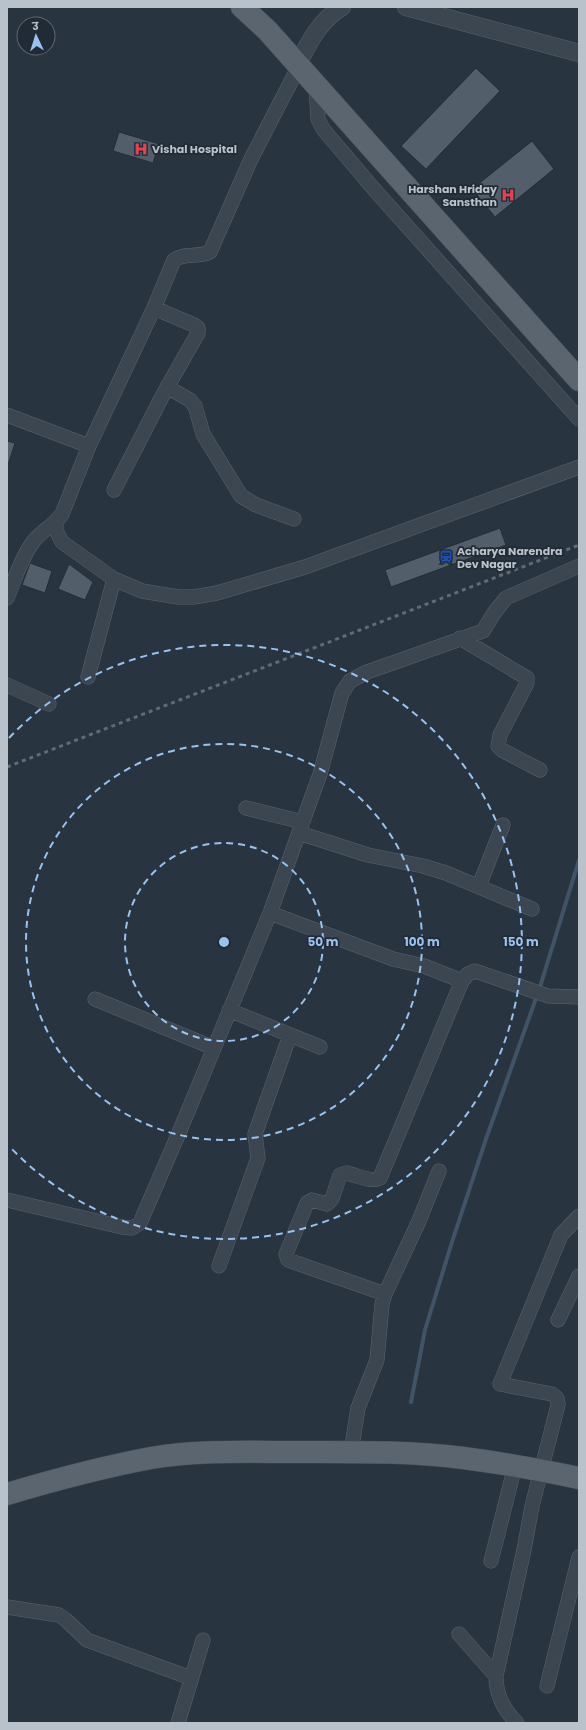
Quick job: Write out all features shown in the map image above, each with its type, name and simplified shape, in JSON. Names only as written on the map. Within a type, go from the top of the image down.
[{"type":"main road","points":[[242,7],[267,30],[316,84],[579,380]]},
{"type":"main road","points":[[7,1494],[105,1468],[151,1458],[184,1454],[232,1452],[351,1452],[462,1458],[541,1470],[579,1478]]},
{"type":"street","points":[[7,598],[32,543],[39,535],[56,522],[62,514],[89,446],[154,308],[174,260],[185,255],[204,255],[210,252],[250,159],[319,26],[332,13],[342,7]]},
{"type":"street","points":[[406,7],[579,53]]},
{"type":"street","points":[[316,84],[318,119],[323,129],[378,194],[579,419]]},
{"type":"street","points":[[114,490],[167,387],[198,333],[198,328],[194,325],[154,308]]},
{"type":"street","points":[[167,387],[190,400],[195,406],[203,434],[241,496],[256,505],[294,519]]},
{"type":"street","points":[[7,415],[89,446]]},
{"type":"street","points":[[56,522],[56,530],[62,542],[114,579],[142,591],[164,595],[194,597],[213,594],[305,567],[579,467]]},
{"type":"street","points":[[7,1200],[122,1227],[132,1228],[140,1223],[270,913],[320,774],[342,693],[350,681],[367,672],[483,630],[506,598],[579,566]]},
{"type":"street","points":[[88,677],[114,579]]},
{"type":"street","points":[[460,638],[527,678],[527,683],[500,735],[498,746],[502,750],[540,770]]},
{"type":"street","points":[[7,685],[49,704]]},
{"type":"street","points":[[246,808],[368,855],[423,866],[446,873],[532,909]]},
{"type":"street","points":[[479,886],[503,825]]},
{"type":"street","points":[[270,913],[393,959],[424,966],[462,981]]},
{"type":"street","points":[[385,1294],[288,1260],[286,1254],[306,1203],[312,1200],[327,1204],[332,1199],[340,1175],[346,1173],[369,1180],[376,1180],[380,1178],[462,981],[468,974],[475,971],[526,990],[548,996],[579,998]]},
{"type":"street","points":[[94,999],[214,1048]]},
{"type":"street","points":[[229,1010],[320,1047]]},
{"type":"street","points":[[219,1266],[258,1158],[255,1134],[290,1035]]},
{"type":"street","points":[[351,1452],[358,1408],[377,1360],[382,1304],[385,1294],[419,1221],[439,1171]]},
{"type":"street","points":[[518,1723],[505,1709],[499,1698],[496,1686],[496,1676],[541,1470],[558,1405],[557,1398],[552,1394],[500,1384],[562,1235],[579,1216]]},
{"type":"street","points":[[558,1320],[579,1276]]},
{"type":"street","points":[[491,1561],[515,1466]]},
{"type":"street","points":[[548,1686],[575,1589],[579,1557]]},
{"type":"street","points":[[7,1607],[59,1616],[66,1620],[87,1640],[192,1678]]},
{"type":"street","points":[[459,1634],[496,1676]]},
{"type":"street","points":[[178,1723],[203,1640]]},
{"type":"building","points":[[476,68],[500,91],[426,169],[401,146]]},
{"type":"building","points":[[119,132],[159,144],[153,163],[113,151]]},
{"type":"building","points":[[532,141],[554,169],[495,217],[472,189]]},
{"type":"building","points":[[7,441],[15,443],[7,468]]},
{"type":"building","name":"Acharya Narendra Dev Nagar","points":[[500,528],[506,545],[391,587],[385,570]]},
{"type":"building","points":[[30,563],[52,571],[45,593],[22,585]]},
{"type":"building","points":[[69,564],[93,582],[85,600],[58,589]]},
{"type":"waterway","points":[[411,1402],[425,1330],[452,1242],[486,1139],[540,987],[579,860]]},
{"type":"railway","points":[[7,767],[579,545]]},
{"type":"place","name":"Vishal Hospital","points":[[141,149]]},
{"type":"place","name":"Harshan Hriday Sansthan","points":[[508,195]]},
{"type":"place","name":"Acharya Narendra Dev Nagar","points":[[446,557]]}]
